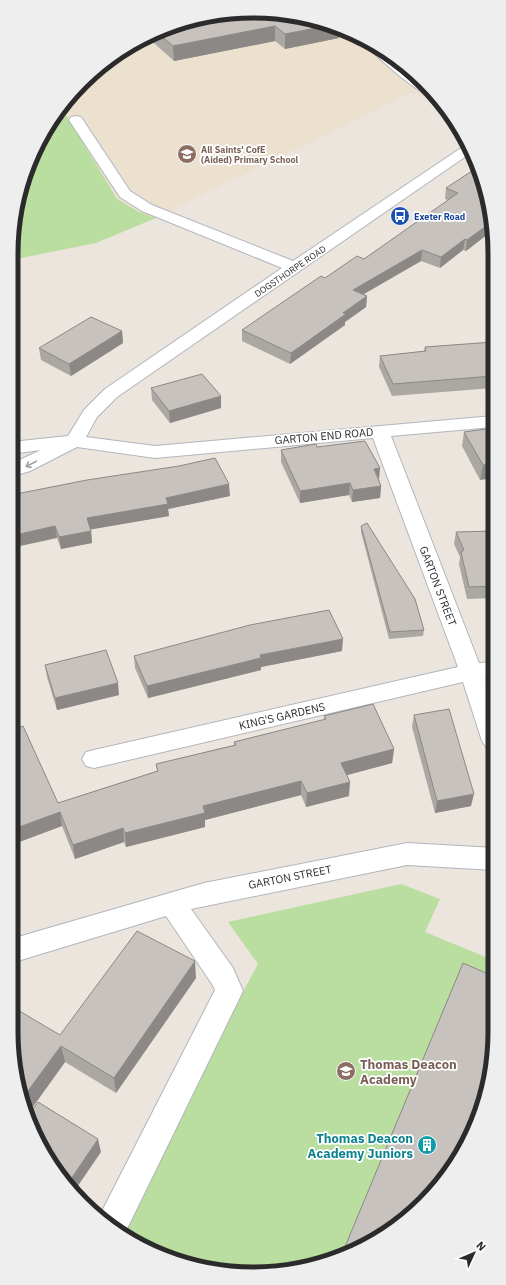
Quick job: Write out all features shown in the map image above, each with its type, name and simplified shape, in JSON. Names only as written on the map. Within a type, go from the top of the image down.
[{"type":"street","points":[[76,120],[124,194],[147,208],[295,268]]},
{"type":"street","name":"DOGSTHORPE ROAD","points":[[74,441],[90,414],[111,393],[465,151]]},
{"type":"street","name":"GARTON END ROAD","points":[[18,447],[74,441],[155,452],[488,421]]},
{"type":"street","name":"GARTON STREET","points":[[380,431],[471,672],[488,723]]},
{"type":"street","points":[[18,469],[74,441]]},
{"type":"street","name":"KING'S GARDENS","points":[[94,759],[471,672],[488,671]]},
{"type":"street","name":"GARTON STREET","points":[[18,949],[204,894],[407,854],[488,860]]},
{"type":"street","points":[[114,1221],[229,991],[223,977],[172,904]]},
{"type":"shaded area","name":"All Saints' CofE (Aided) Primary School","points":[[253,18],[284,20],[329,30],[357,42],[384,58],[408,76],[432,101],[412,92],[156,218],[139,212],[117,200],[65,113],[76,98],[98,76],[122,58],[149,42],[177,30],[222,20]]},
{"type":"green space","points":[[65,113],[117,199],[139,212],[156,218],[96,243],[18,259],[20,222],[30,177],[49,135]]},
{"type":"green space","name":"Thomas Deacon Academy","points":[[401,884],[440,899],[425,932],[488,958],[488,972],[482,987],[348,1247],[329,1255],[284,1265],[253,1267],[222,1265],[177,1255],[135,1236],[117,1224],[258,964],[228,922]]},
{"type":"building","points":[[253,18],[284,20],[319,27],[285,34],[275,26],[173,46],[162,36],[177,30],[222,20]]},
{"type":"building","points":[[473,170],[480,192],[486,226],[467,240],[465,239],[441,257],[422,250],[353,290],[367,296],[343,313],[346,314],[291,353],[242,330],[321,276],[325,278],[357,256],[364,259],[458,193],[446,188]]},
{"type":"building","points":[[91,317],[122,331],[69,364],[39,348]]},
{"type":"building","points":[[488,342],[488,376],[393,384],[380,356],[426,351],[425,347]]},
{"type":"building","points":[[202,374],[221,396],[169,411],[151,388]]},
{"type":"building","points":[[488,429],[488,465],[483,465],[464,432]]},
{"type":"building","points":[[365,441],[380,468],[374,469],[381,486],[353,490],[350,483],[300,491],[281,450],[316,444],[317,447]]},
{"type":"building","points":[[215,458],[229,484],[166,498],[168,504],[87,518],[91,531],[59,537],[55,526],[18,534],[18,494],[87,480],[179,466]]},
{"type":"building","points":[[367,523],[415,599],[424,630],[390,632],[361,526]]},
{"type":"building","points":[[488,531],[488,586],[469,587],[461,552],[464,550],[456,532]]},
{"type":"building","points":[[329,610],[343,639],[260,655],[261,658],[147,686],[134,656],[250,625]]},
{"type":"building","points":[[106,650],[118,683],[55,698],[45,665]]},
{"type":"building","points":[[373,704],[394,749],[341,763],[350,782],[307,793],[301,781],[203,806],[205,813],[125,833],[123,828],[73,845],[60,812],[18,827],[18,728],[23,726],[58,803],[158,771],[156,764],[236,745],[234,742],[326,719],[324,716]]},
{"type":"building","points":[[449,709],[474,794],[437,801],[414,715]]},
{"type":"building","points":[[137,931],[195,961],[114,1078],[61,1046],[26,1093],[20,1063],[18,1010],[60,1035]]},
{"type":"building","name":"Thomas Deacon Academy Juniors","points":[[463,963],[488,974],[488,1032],[486,1063],[476,1108],[457,1150],[430,1187],[408,1209],[370,1236],[344,1248]]},
{"type":"building","points":[[38,1102],[98,1139],[71,1180],[49,1150],[31,1111]]},
{"type":"place","name":"All Saints' CofE (Aided) Primary School","points":[[187,154]]},
{"type":"place","name":"Exeter Road","points":[[400,216]]},
{"type":"place","name":"Thomas Deacon Academy","points":[[346,1071]]},
{"type":"place","name":"Thomas Deacon Academy Juniors","points":[[427,1145]]}]
